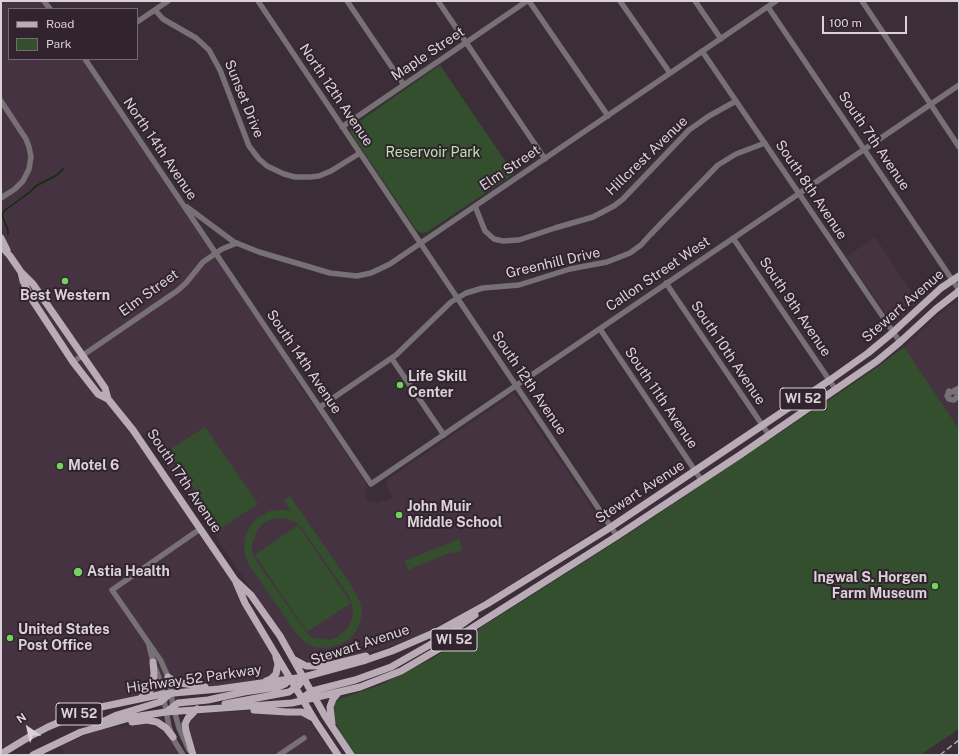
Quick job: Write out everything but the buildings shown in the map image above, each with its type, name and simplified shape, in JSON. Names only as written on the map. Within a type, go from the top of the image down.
[{"type":"main road","points":[[1,238],[10,256]]},
{"type":"main road","points":[[1,246],[21,272]]},
{"type":"main road","name":"South 17th Avenue","points":[[21,272],[36,288],[106,390],[108,399],[133,430],[235,580],[251,595],[280,636],[333,729],[351,755]]},
{"type":"main road","name":"South 17th Avenue","points":[[21,272],[23,282],[33,302],[73,362],[100,396],[108,399]]},
{"type":"main road","name":"Stewart Avenue","points":[[304,677],[342,668],[392,651],[438,631],[487,604],[611,527],[830,380],[894,332],[922,305],[956,278]]},
{"type":"main road","name":"Stewart Avenue","points":[[314,695],[338,693],[374,682],[401,671],[421,660],[702,481],[836,390],[869,367],[900,342],[959,290]]},
{"type":"main road","name":"South 17th Avenue","points":[[235,580],[242,598],[303,701],[338,755]]},
{"type":"main road","points":[[314,695],[391,667],[459,628],[487,604]]},
{"type":"main road","points":[[263,683],[271,679],[276,672],[278,664],[274,651]]},
{"type":"main road","points":[[294,660],[304,665],[318,666],[392,651]]},
{"type":"main road","points":[[141,698],[153,685],[153,662]]},
{"type":"main road","points":[[168,677],[173,681],[181,683],[219,689]]},
{"type":"main road","points":[[214,708],[242,700],[288,692],[296,688],[304,677]]},
{"type":"main road","name":"Highway 52 Parkway","points":[[1,754],[29,737],[76,715],[101,707],[141,698],[164,697],[171,693],[219,689],[304,677]]},
{"type":"main road","points":[[173,709],[180,703],[201,701],[278,687],[285,684],[290,679]]},
{"type":"main road","points":[[333,729],[330,707],[333,699],[338,693]]},
{"type":"main road","name":"Highway 52 Parkway","points":[[33,755],[66,738],[104,724],[133,717],[166,712],[173,709],[284,704],[303,701],[314,695]]},
{"type":"main road","points":[[90,729],[113,716],[156,704],[164,697]]},
{"type":"main road","points":[[234,707],[275,712],[302,712],[309,715],[316,722]]},
{"type":"main road","points":[[193,755],[185,724],[188,718],[197,709]]},
{"type":"main road","points":[[104,724],[120,724],[144,720],[152,721],[162,726],[173,737]]},
{"type":"street","points":[[138,21],[168,1]]},
{"type":"street","name":"North 12th Avenue","points":[[258,1],[420,243]]},
{"type":"street","points":[[348,1],[404,85]]},
{"type":"street","points":[[438,1],[545,159]]},
{"type":"street","points":[[528,1],[608,116]]},
{"type":"street","name":"Maple Street","points":[[342,127],[528,1]]},
{"type":"street","points":[[620,1],[670,73]]},
{"type":"street","points":[[694,1],[720,39]]},
{"type":"street","name":"Elm Street","points":[[183,204],[214,228],[237,243],[265,254],[330,273],[357,276],[371,273],[390,264],[776,1]]},
{"type":"street","points":[[862,1],[959,146]]},
{"type":"street","name":"South 7th Avenue","points":[[768,6],[865,149],[956,278],[959,290]]},
{"type":"street","name":"Sunset Drive","points":[[155,10],[162,19],[196,38],[209,50],[220,70],[249,146],[259,159],[267,166],[284,174],[295,177],[319,176],[360,153]]},
{"type":"street","name":"South 8th Avenue","points":[[702,52],[900,342]]},
{"type":"street","name":"North 14th Avenue","points":[[86,60],[216,253]]},
{"type":"street","name":"Callon Street West","points":[[371,484],[959,85]]},
{"type":"street","points":[[1,101],[26,139],[31,157],[29,169],[23,181],[15,189],[1,198]]},
{"type":"street","name":"Hillcrest Avenue","points":[[475,206],[485,231],[493,238],[503,242],[519,240],[560,226],[593,217],[614,206],[623,199],[689,130],[709,116],[736,102]]},
{"type":"street","name":"Greenhill Drive","points":[[320,407],[392,358],[457,298],[475,289],[519,285],[570,269],[606,262],[624,256],[641,245],[718,165],[736,154],[765,143]]},
{"type":"street","name":"South 9th Avenue","points":[[733,238],[836,390]]},
{"type":"street","name":"Elm Street","points":[[73,362],[181,288],[199,266],[216,253],[237,243]]},
{"type":"street","name":"South 12th Avenue","points":[[420,243],[617,536]]},
{"type":"street","name":"South 14th Avenue","points":[[216,253],[371,484]]},
{"type":"street","name":"South 10th Avenue","points":[[666,284],[769,435]]},
{"type":"street","name":"South 11th Avenue","points":[[600,329],[702,481]]},
{"type":"street","points":[[392,358],[444,435]]},
{"type":"street","points":[[959,388],[950,393],[949,391],[947,395],[949,399],[953,400],[959,392]]},
{"type":"street","points":[[193,755],[180,732],[173,709],[168,677],[160,658],[112,590],[200,529]]},
{"type":"street","points":[[149,644],[153,662],[160,679],[166,712],[173,737],[183,755]]},
{"type":"street","points":[[279,755],[304,738]]},
{"type":"shaded area","points":[[1,1],[44,1],[49,8],[8,8],[8,60],[86,60],[290,363],[294,377],[366,483],[367,487],[365,497],[368,501],[377,503],[392,498],[386,482],[387,480],[513,394],[517,397],[601,523],[600,527],[486,600],[424,633],[389,647],[332,662],[312,663],[302,659],[292,649],[145,433],[139,437],[235,580],[290,679],[169,693],[76,715],[13,746],[1,748]]},
{"type":"shaded area","points":[[875,237],[918,302],[896,322],[891,320],[846,257]]},
{"type":"shaded area","points":[[959,299],[959,429],[904,347],[935,318]]},
{"type":"shaded area","points":[[244,711],[301,714],[307,718],[333,755],[199,755],[190,738],[188,727],[194,717],[199,714],[206,713]]},
{"type":"shaded area","points":[[145,724],[160,727],[167,734],[180,755],[66,755],[60,746],[101,729]]},
{"type":"green space","name":"Reservoir Park","points":[[440,65],[514,174],[427,232],[422,233],[417,231],[351,133],[350,128]]},
{"type":"green space","points":[[904,347],[959,429],[959,728],[953,733],[920,755],[355,755],[340,732],[335,721],[333,708],[339,699],[380,685],[433,658],[633,531],[869,373]]},
{"type":"green space","points":[[205,427],[258,504],[221,528],[168,451]]},
{"type":"green space","points":[[290,496],[351,585],[360,602],[362,612],[360,623],[355,633],[341,644],[321,648],[311,646],[302,640],[249,565],[245,555],[244,544],[250,526],[256,519],[270,511],[291,511],[284,500]],"holes":[[[274,518],[288,519],[296,522],[301,527],[349,596],[353,609],[353,616],[348,628],[337,637],[329,640],[314,638],[308,635],[255,559],[252,551],[252,544],[257,531],[262,524]]]},
{"type":"green space","points":[[298,525],[351,603],[307,632],[255,555]]},
{"type":"green space","points":[[459,539],[463,550],[453,554],[452,552],[412,568],[412,570],[409,571],[405,561]]},
{"type":"waterway","points":[[8,234],[8,230],[2,215],[4,211],[36,186],[57,175],[63,169]]},
{"type":"railway","points":[[940,755],[959,740]]},
{"type":"place","name":"Best Western","points":[[65,281]]},
{"type":"place","name":"Life Skill Center","points":[[400,385]]},
{"type":"place","name":"Motel 6","points":[[60,466]]},
{"type":"place","name":"John Muir Middle School","points":[[399,515]]},
{"type":"place","name":"Astia Health","points":[[78,572]]},
{"type":"place","name":"Ingwal S. Horgen Farm Museum","points":[[935,586]]},
{"type":"place","name":"United States Post Office","points":[[10,638]]}]
